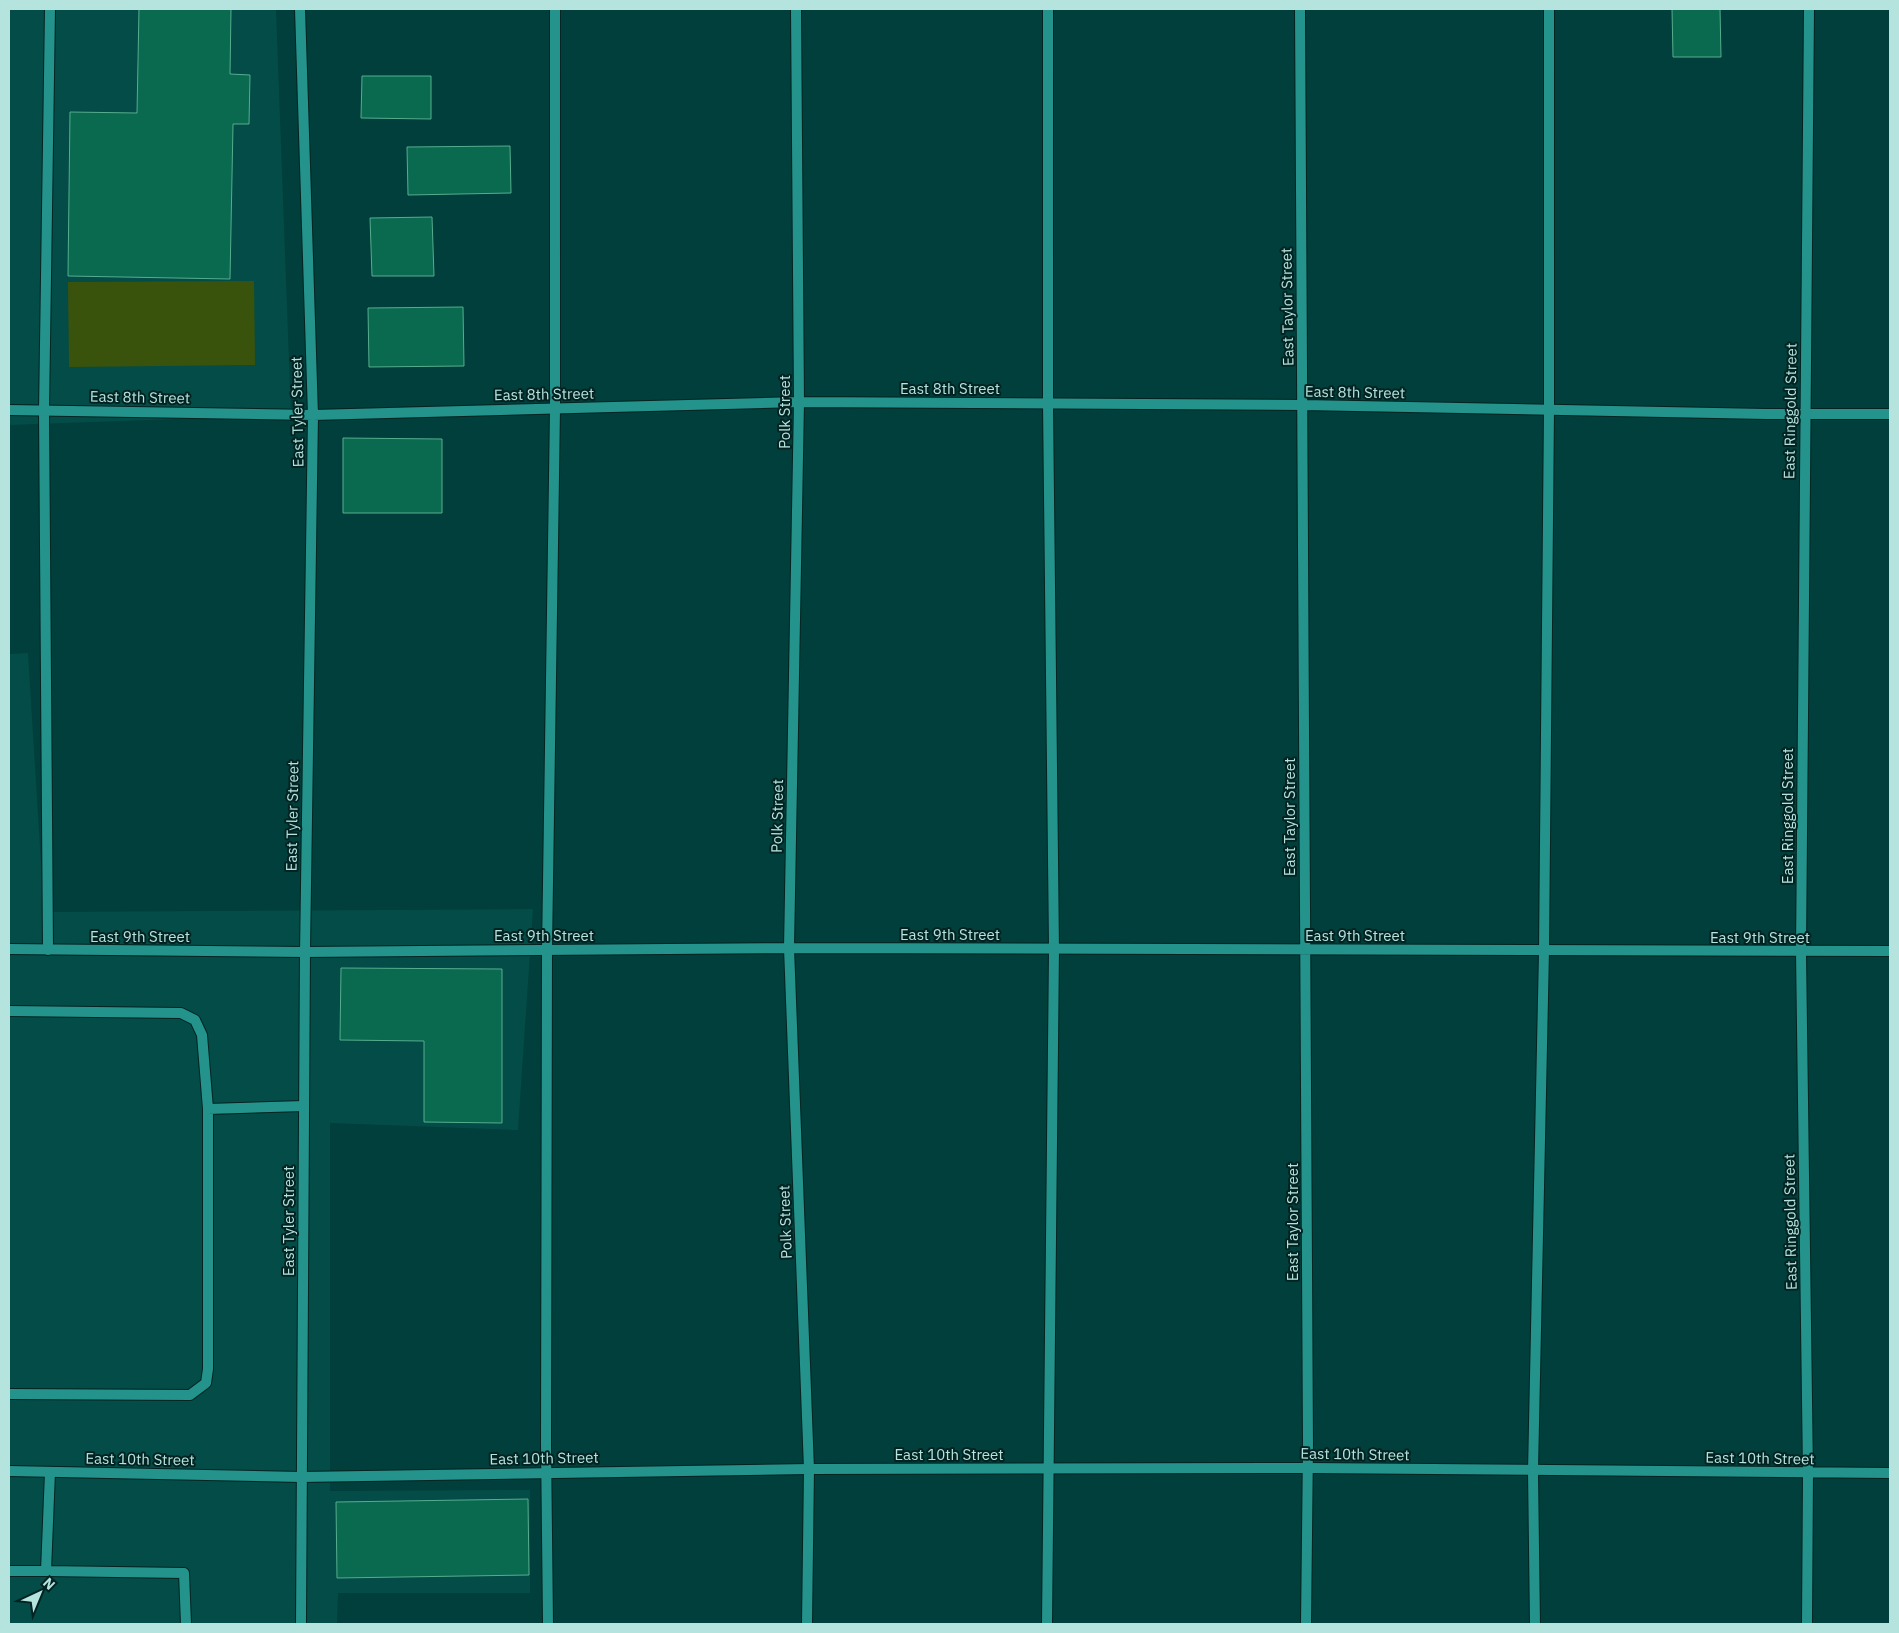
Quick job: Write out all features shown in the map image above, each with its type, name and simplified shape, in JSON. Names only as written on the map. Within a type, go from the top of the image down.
[{"type":"street","points":[[48,950],[44,411],[50,9]]},
{"type":"street","name":"East Tyler Street","points":[[300,9],[313,415],[305,952],[301,1624]]},
{"type":"street","points":[[548,1624],[546,1473],[547,950],[555,409],[555,9]]},
{"type":"street","name":"Polk Street","points":[[796,9],[799,402],[789,948],[809,1469],[806,1624]]},
{"type":"street","points":[[1047,1624],[1054,949],[1048,404],[1048,9]]},
{"type":"street","name":"East Taylor Street","points":[[1300,9],[1308,1468],[1306,1624]]},
{"type":"street","points":[[1535,1624],[1532,1471],[1544,951],[1549,410],[1549,9]]},
{"type":"street","name":"East Ringgold Street","points":[[1807,1624],[1808,1473],[1801,952],[1809,9]]},
{"type":"street","name":"East 8th Street","points":[[9,410],[313,415],[799,402],[1303,406],[1805,415],[1890,414]]},
{"type":"street","name":"East 9th Street","points":[[9,950],[305,952],[789,948],[1890,951]]},
{"type":"street","points":[[9,1011],[181,1013],[195,1020],[202,1035],[208,1109],[208,1368],[206,1383],[190,1395],[9,1394]]},
{"type":"street","points":[[208,1109],[304,1106]]},
{"type":"street","name":"East 10th Street","points":[[9,1471],[301,1477],[809,1469],[1308,1468],[1890,1473]]},
{"type":"street","points":[[46,1571],[50,1472]]},
{"type":"street","points":[[9,1571],[184,1573],[186,1624]]},
{"type":"shaded area","points":[[9,9],[276,9],[291,415],[9,425]]},
{"type":"shaded area","points":[[28,653],[44,912],[533,909],[518,1130],[330,1123],[330,1491],[530,1490],[530,1593],[338,1593],[337,1624],[9,1624],[9,654]]},
{"type":"green space","points":[[254,281],[255,365],[69,367],[68,282]]},
{"type":"building","points":[[139,9],[231,9],[230,74],[250,75],[249,124],[233,124],[230,279],[68,276],[70,112],[137,113]]},
{"type":"building","points":[[1672,9],[1720,9],[1721,57],[1673,57]]},
{"type":"building","points":[[362,76],[431,76],[431,119],[361,118]]},
{"type":"building","points":[[510,146],[511,193],[408,195],[407,147]]},
{"type":"building","points":[[432,217],[434,276],[372,276],[370,218]]},
{"type":"building","points":[[463,307],[464,366],[369,367],[368,308]]},
{"type":"building","points":[[343,438],[442,439],[442,513],[343,513]]},
{"type":"building","points":[[341,968],[502,969],[502,1123],[424,1122],[424,1041],[340,1040]]},
{"type":"building","points":[[528,1499],[529,1575],[337,1578],[336,1502]]}]
